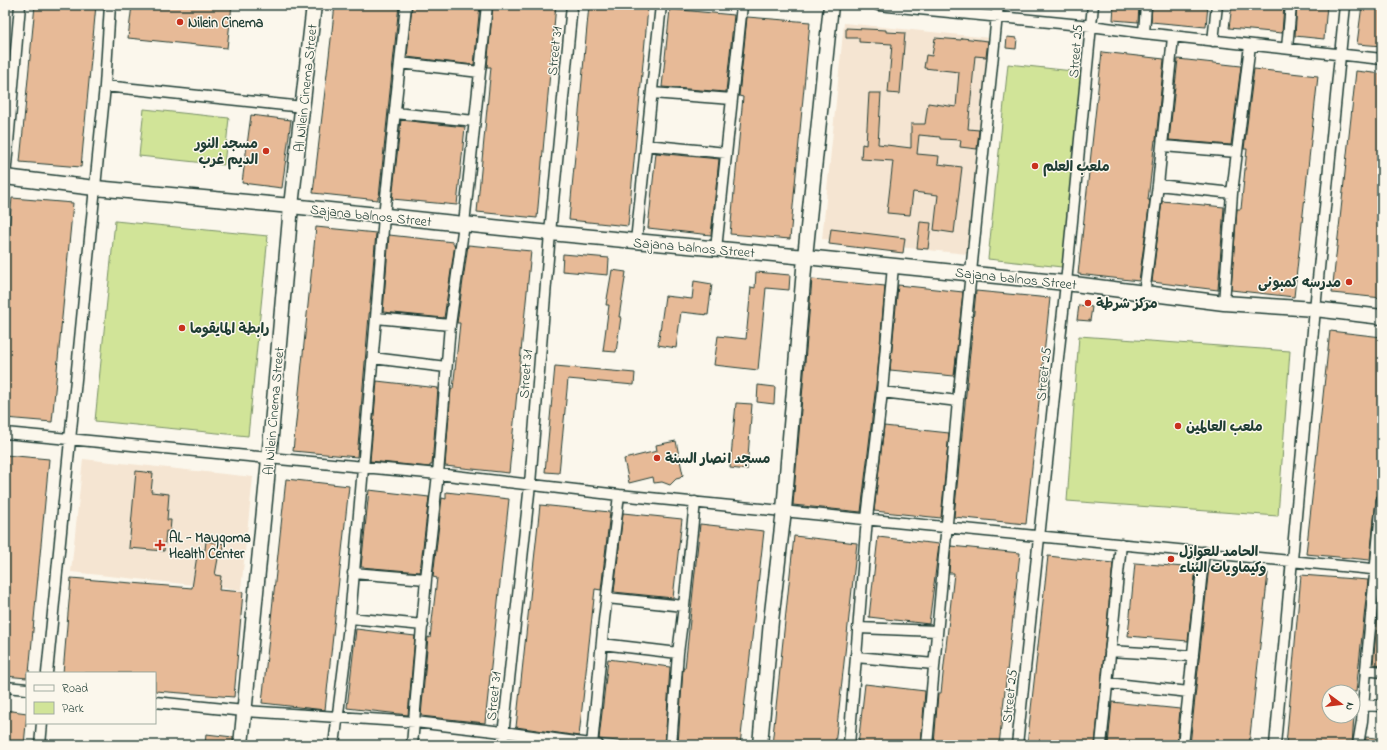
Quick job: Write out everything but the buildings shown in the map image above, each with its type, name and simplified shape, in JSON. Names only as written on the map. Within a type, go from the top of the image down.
[{"type":"street","points":[[5,177],[9,88],[20,5]]},
{"type":"street","points":[[47,672],[105,86],[110,5]]},
{"type":"street","name":"Al Nilein Cinema Street","points":[[240,745],[291,206],[314,5]]},
{"type":"street","points":[[334,745],[350,618],[384,216],[406,5]]},
{"type":"street","points":[[412,745],[426,579],[438,474],[450,325],[464,224],[487,5]]},
{"type":"street","name":"Street 31","points":[[502,745],[530,484],[550,233],[572,5]]},
{"type":"street","points":[[636,241],[661,5]]},
{"type":"street","points":[[716,249],[742,5]]},
{"type":"street","points":[[760,745],[771,621],[784,510],[805,257],[831,5]]},
{"type":"street","points":[[878,5],[927,7],[1174,37],[1382,59]]},
{"type":"street","points":[[927,745],[958,400],[998,5]]},
{"type":"street","name":"Street 25","points":[[1017,745],[1066,283],[1093,5]]},
{"type":"street","points":[[1144,33],[1146,5]]},
{"type":"street","points":[[1213,41],[1217,5]]},
{"type":"street","points":[[1287,48],[1291,5]]},
{"type":"street","points":[[1275,745],[1291,561],[1345,5]]},
{"type":"street","points":[[1144,294],[1163,146],[1174,37]]},
{"type":"street","points":[[1224,303],[1232,193],[1250,45]]},
{"type":"street","points":[[400,63],[480,72]]},
{"type":"street","points":[[105,86],[303,107]]},
{"type":"street","points":[[652,93],[732,99]]},
{"type":"street","points":[[395,113],[475,121]]},
{"type":"street","points":[[646,145],[726,153]]},
{"type":"street","points":[[1163,146],[1237,152]]},
{"type":"street","name":"Sajana balnos Street","points":[[5,177],[95,188],[1066,283],[1224,303],[1315,309],[1382,317]]},
{"type":"street","points":[[1158,185],[1232,193]]},
{"type":"street","points":[[850,745],[867,518],[882,392],[893,266]]},
{"type":"street","points":[[376,318],[450,325]]},
{"type":"street","points":[[373,358],[446,367]]},
{"type":"street","points":[[882,392],[958,400]]},
{"type":"street","points":[[5,433],[438,474],[619,495],[1379,569]]},
{"type":"street","points":[[156,702],[244,711],[415,722],[503,732],[594,745],[602,644],[619,495]]},
{"type":"street","points":[[1358,745],[1379,569],[1382,500]]},
{"type":"street","points":[[671,745],[678,653],[695,502]]},
{"type":"street","points":[[1101,745],[1121,544]]},
{"type":"street","points":[[1183,745],[1204,552]]},
{"type":"street","points":[[353,573],[426,579]]},
{"type":"street","points":[[607,598],[684,606]]},
{"type":"street","points":[[350,618],[423,625]]},
{"type":"street","points":[[858,628],[937,631]]},
{"type":"street","points":[[602,644],[678,653]]},
{"type":"street","points":[[1110,650],[1192,656]]},
{"type":"street","points":[[856,657],[934,664]]},
{"type":"street","points":[[1366,670],[1382,672]]},
{"type":"street","points":[[1107,683],[1189,692]]},
{"type":"street","points":[[5,687],[26,690]]},
{"type":"street","points":[[1363,705],[1382,706]]},
{"type":"street","points":[[40,745],[42,724]]},
{"type":"shaded area","points":[[844,23],[990,38],[967,254],[822,239]]},
{"type":"shaded area","name":"AL - Mayqoma Health Center","points":[[83,459],[253,477],[241,590],[71,572]]},
{"type":"green space","name":"ملعب العلم","points":[[1008,64],[1082,72],[1062,267],[988,259]]},
{"type":"green space","points":[[144,109],[229,118],[224,165],[139,156]]},
{"type":"green space","name":"رابطة المايقوما","points":[[115,221],[268,236],[248,436],[95,421]]},
{"type":"green space","name":"ملعب العالمين","points":[[1079,336],[1290,351],[1278,516],[1067,501]]},
{"type":"place","name":"Nilein Cinema","points":[[180,22]]},
{"type":"place","name":"مسجد النور الديم غرب","points":[[266,151]]},
{"type":"place","name":"ملعب العلم","points":[[1035,166]]},
{"type":"place","name":"مدرسه كمبونى","points":[[1349,282]]},
{"type":"place","name":"مركز شرطة","points":[[1088,303]]},
{"type":"place","name":"رابطة المايقوما","points":[[182,328]]},
{"type":"place","name":"ملعب العالمين","points":[[1178,426]]},
{"type":"place","name":"مسجد انصار السنة","points":[[657,458]]},
{"type":"place","name":"AL - Mayqoma Health Center","points":[[160,545]]},
{"type":"place","name":"الحامد للعوازل وكيماويات البناء","points":[[1171,559]]}]
